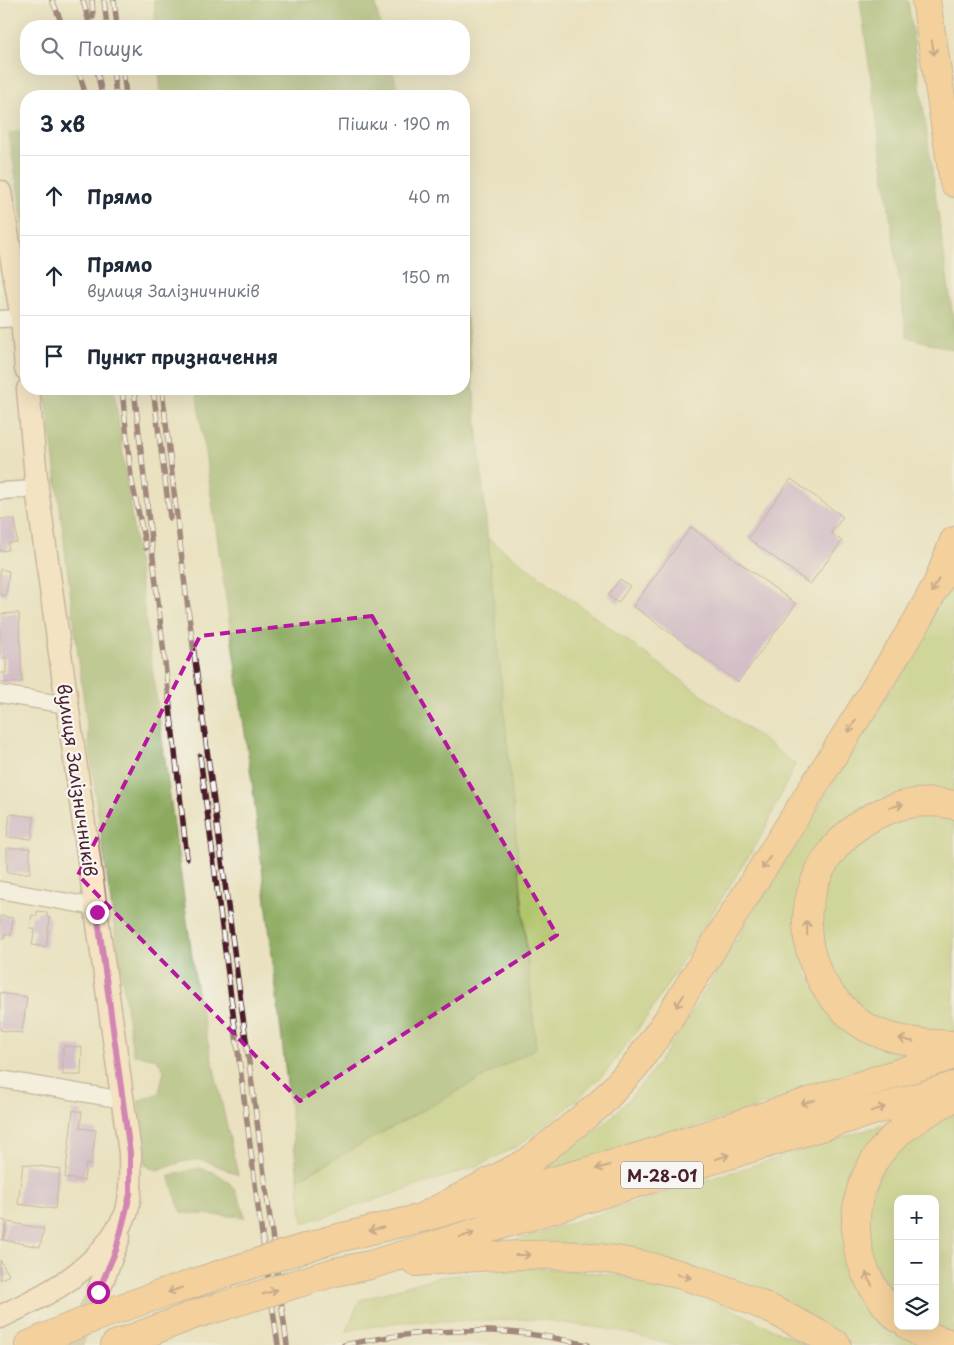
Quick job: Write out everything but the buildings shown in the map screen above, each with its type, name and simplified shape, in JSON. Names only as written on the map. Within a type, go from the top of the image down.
[{"type":"highway","points":[[926,0],[954,183]]},
{"type":"highway","points":[[421,1218],[528,1162],[600,1104],[635,1066],[667,1021],[889,666],[938,582],[954,541]]},
{"type":"highway","points":[[954,805],[939,801],[912,802],[888,808],[862,822],[840,840],[825,861],[814,886],[807,911],[808,945],[817,971],[829,994],[852,1018],[875,1031],[909,1042],[954,1045]]},
{"type":"highway","name":"М-28-01","points":[[29,1345],[106,1314],[221,1274],[330,1240],[421,1218],[632,1159],[954,1055]]},
{"type":"highway","name":"М-28-01","points":[[115,1345],[196,1314],[335,1272],[370,1265],[954,1086]]},
{"type":"highway","points":[[894,1314],[885,1306],[870,1284],[859,1258],[855,1230],[858,1202],[866,1177],[880,1154],[899,1132],[954,1097]]},
{"type":"highway","points":[[370,1265],[508,1255],[559,1255],[607,1259],[650,1266],[701,1280],[763,1305],[837,1345]]},
{"type":"highway","points":[[916,1330],[924,1335],[954,1345]]},
{"type":"street","points":[[0,192],[11,319],[20,349]]},
{"type":"street","name":"вулиця Залізничників","points":[[0,1317],[66,1282],[89,1264],[109,1242],[125,1215],[130,1194],[130,1153],[37,489],[29,395]]},
{"type":"street","points":[[0,491],[37,489]]},
{"type":"street","points":[[0,694],[67,705]]},
{"type":"street","points":[[0,890],[96,906]]},
{"type":"street","points":[[0,1079],[123,1100]]},
{"type":"street","points":[[98,1292],[116,1250],[125,1215]]},
{"type":"highlighted area","points":[[372,616],[557,935],[300,1101],[78,875],[200,636]]},
{"type":"green space","points":[[154,0],[375,0],[379,20],[156,20]]},
{"type":"green space","points":[[860,0],[908,0],[954,325],[954,350],[907,337]]},
{"type":"green space","points":[[159,75],[394,75],[398,90],[161,90]]},
{"type":"green space","points":[[20,131],[20,205],[9,134]]},
{"type":"green space","points":[[470,351],[536,1048],[298,1179],[253,789],[197,395],[470,395]]},
{"type":"green space","points":[[46,395],[115,395],[197,993],[238,1175],[207,1161],[182,1162],[157,1170],[145,1165],[138,1101],[159,1093],[164,1070],[157,1059],[133,1054],[98,815]]},
{"type":"green space","points":[[487,538],[795,764],[763,833],[649,1014],[607,1071],[563,1112],[519,1145],[478,1166],[303,1223],[298,1179],[536,1048]]},
{"type":"green space","points":[[954,568],[954,795],[838,827],[806,975],[924,1054],[514,1184],[567,1152],[610,1119],[644,1082],[664,1055],[927,629]]},
{"type":"green space","points":[[954,812],[954,1033],[891,1029],[862,1016],[827,976],[814,914],[831,863],[889,815]]},
{"type":"green space","points":[[954,1110],[954,1335],[939,1328],[939,1195],[894,1195],[894,1298],[867,1252],[867,1204],[889,1154]]},
{"type":"green space","points":[[901,1119],[868,1151],[853,1171],[846,1196],[843,1226],[894,1303],[894,1330],[912,1330],[922,1345],[853,1345],[775,1301],[491,1248]]},
{"type":"green space","points":[[198,1168],[217,1174],[230,1184],[239,1198],[245,1217],[181,1213],[169,1176]]},
{"type":"green space","points":[[533,1267],[616,1275],[702,1295],[806,1345],[672,1345],[615,1330],[536,1319],[398,1322],[346,1331],[360,1300],[438,1277]]},
{"type":"tunnel","points":[[72,1345],[98,1292]]},
{"type":"railway","points":[[52,0],[60,20]]},
{"type":"railway","points":[[83,0],[88,20]]},
{"type":"railway","points":[[92,0],[93,17]]},
{"type":"railway","points":[[104,0],[106,20]]},
{"type":"railway","points":[[114,0],[116,20]]},
{"type":"railway","points":[[80,75],[84,90]]},
{"type":"railway","points":[[98,75],[101,90]]},
{"type":"railway","points":[[114,75],[115,90]]},
{"type":"railway","points":[[124,75],[125,90]]},
{"type":"railway","points":[[123,395],[131,477],[146,548]]},
{"type":"railway","points":[[135,395],[187,858]]},
{"type":"railway","points":[[154,395],[170,518]]},
{"type":"railway","points":[[163,395],[185,586],[287,1345]]},
{"type":"railway","points":[[200,756],[258,1207],[278,1345]]},
{"type":"railway","points":[[344,1345],[405,1335],[446,1331],[508,1332],[588,1345]]},
{"type":"route","points":[[97,912],[130,1153],[130,1194],[116,1250],[98,1292]]}]
